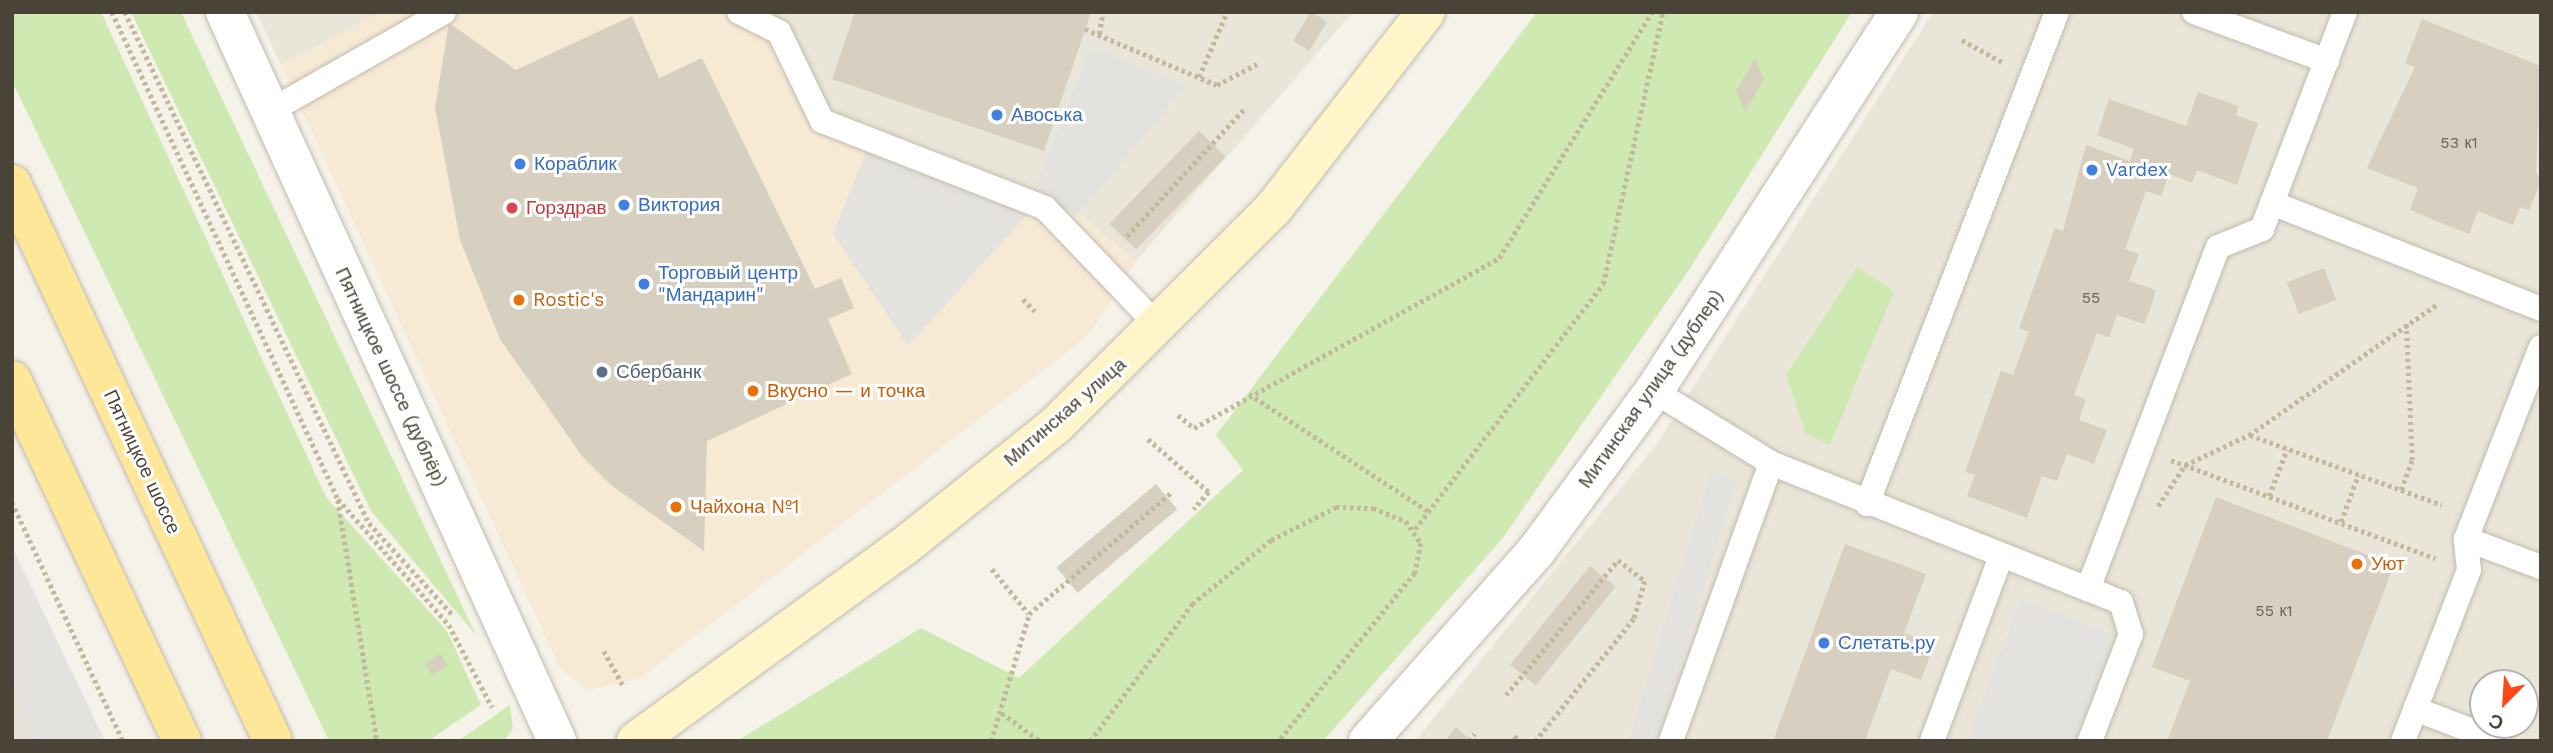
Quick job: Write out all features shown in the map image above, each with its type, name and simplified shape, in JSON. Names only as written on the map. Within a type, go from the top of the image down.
[{"type":"main road","name":"Митинская улица","points":[[636,741],[902,548],[1056,425],[1160,328],[1273,209],[1426,12]]},
{"type":"main road","name":"Пятницкое шоссе","points":[[12,184],[273,741]]},
{"type":"main road","points":[[12,380],[182,741]]},
{"type":"street","name":"Пятницкое шоссе (дублёр)","points":[[225,12],[558,741]]},
{"type":"street","name":"Митинская улица (дублер)","points":[[1368,741],[1537,550],[1654,391],[1899,12]]},
{"type":"lane","points":[[270,111],[443,12]]},
{"type":"lane","points":[[739,12],[779,32],[822,121],[1045,208],[1160,328]]},
{"type":"lane","points":[[1867,505],[2057,12]]},
{"type":"lane","points":[[2194,12],[2327,61]]},
{"type":"lane","points":[[2088,589],[2218,247],[2262,229],[2346,12]]},
{"type":"lane","points":[[2272,203],[2541,309]]},
{"type":"lane","points":[[2403,741],[2469,570],[2471,528],[2541,347]]},
{"type":"lane","points":[[1654,391],[1771,463],[2000,559],[2121,602],[2131,634],[2090,741]]},
{"type":"lane","points":[[1671,741],[1771,463]]},
{"type":"lane","points":[[2471,528],[2541,567]]},
{"type":"lane","points":[[1932,741],[2000,559]]},
{"type":"lane","points":[[2415,709],[2498,741]]},
{"type":"path","points":[[112,12],[338,499],[377,741]]},
{"type":"path","points":[[125,12],[369,523],[457,620],[499,703]]},
{"type":"path","points":[[1099,34],[1103,12]]},
{"type":"path","points":[[1199,77],[1227,12]]},
{"type":"path","points":[[1178,415],[1194,428],[1249,394],[1499,258],[1652,12]]},
{"type":"path","points":[[1415,528],[1603,284],[1663,12]]},
{"type":"path","points":[[1085,29],[1217,85],[1257,64]]},
{"type":"path","points":[[1962,40],[2032,78]]},
{"type":"path","points":[[1127,236],[1245,108]]},
{"type":"path","points":[[2155,511],[2185,465],[2249,435],[2406,321],[2476,283]]},
{"type":"path","points":[[1023,299],[1035,312]]},
{"type":"path","points":[[2401,490],[2412,460],[2406,321]]},
{"type":"path","points":[[1249,394],[1428,511]]},
{"type":"path","points":[[2249,435],[2401,490],[2471,528]]},
{"type":"path","points":[[1148,439],[1209,492],[1194,509]]},
{"type":"path","points":[[2270,496],[2287,449]]},
{"type":"path","points":[[2185,465],[2469,570]]},
{"type":"path","points":[[2341,523],[2358,475]]},
{"type":"path","points":[[991,741],[1002,713],[1029,614],[1172,492]]},
{"type":"path","points":[[338,499],[449,625],[492,707]]},
{"type":"path","points":[[12,502],[123,741]]},
{"type":"path","points":[[1090,741],[1192,604],[1271,540],[1309,516],[1356,505],[1415,528]]},
{"type":"path","points":[[1279,741],[1415,573],[1423,558],[1415,528]]},
{"type":"path","points":[[1506,695],[1618,560],[1645,582],[1634,619],[1536,741]]},
{"type":"path","points":[[992,569],[1029,614]]},
{"type":"path","points":[[604,651],[624,687]]},
{"type":"path","points":[[1002,713],[1040,741]]},
{"type":"path","points":[[1469,741],[1474,734]]},
{"type":"path","points":[[1514,736],[1520,741]]},
{"type":"shaded area","points":[[256,12],[381,12],[281,65]]},
{"type":"shaded area","points":[[381,12],[767,12],[790,24],[828,109],[1063,200],[1136,261],[1089,335],[639,679],[588,690],[560,668],[281,65]]},
{"type":"shaded area","points":[[767,12],[1353,12],[1136,261],[1063,200],[827,109]]},
{"type":"shaded area","points":[[1933,12],[2541,12],[2541,741],[1415,741],[1656,445]]},
{"type":"shaded area","points":[[1091,47],[1186,86],[1077,216],[1034,191]]},
{"type":"shaded area","points":[[866,152],[1027,215],[908,346],[833,234]]},
{"type":"shaded area","points":[[1711,472],[1737,480],[1657,741],[1629,741]]},
{"type":"shaded area","points":[[12,547],[105,741],[41,741],[12,680]]},
{"type":"shaded area","points":[[2021,599],[2116,636],[2075,741],[1967,741]]},
{"type":"shaded area","points":[[12,680],[41,741],[12,741]]},
{"type":"green space","points":[[12,12],[101,12],[326,497],[447,631],[481,705],[428,741],[329,741],[12,81]]},
{"type":"green space","points":[[131,12],[181,12],[476,635],[371,511]]},
{"type":"green space","points":[[1537,12],[1852,12],[1691,267],[1502,539],[1323,741],[737,741],[921,628],[1019,678],[1243,470],[1216,435]]},
{"type":"green space","points":[[1857,267],[1894,291],[1830,445],[1805,433],[1786,375]]},
{"type":"green space","points":[[510,705],[513,729],[504,741],[458,741]]},
{"type":"building","name":"Авоська","points":[[855,12],[1091,12],[1044,151],[832,79]]},
{"type":"building","points":[[1311,12],[1327,22],[1309,51],[1293,41]]},
{"type":"building","name":"Торговый центр \"Мандарин\"","points":[[632,16],[659,78],[702,58],[815,289],[841,278],[854,308],[828,319],[852,374],[707,441],[704,551],[611,485],[582,456],[500,339],[460,240],[435,108],[449,23],[516,70]]},
{"type":"building","points":[[2422,19],[2541,66],[2536,172],[2541,181],[2529,210],[2520,207],[2513,225],[2478,211],[2469,234],[2410,210],[2418,188],[2367,168],[2415,67],[2405,63]]},
{"type":"building","points":[[1755,58],[1764,79],[1745,112],[1736,91]]},
{"type":"building","points":[[2198,92],[2239,106],[2236,115],[2258,123],[2237,185],[2197,170],[2192,183],[2169,174],[2161,196],[2146,191],[2125,249],[2139,254],[2129,281],[2156,290],[2151,307],[2144,324],[2117,315],[2109,337],[2097,333],[2074,395],[2086,399],[2079,420],[2107,430],[2094,464],[2067,454],[2057,481],[2042,476],[2027,518],[1967,496],[1975,475],[1965,472],[2001,371],[2013,375],[2029,332],[2019,328],[2055,228],[2063,231],[2086,145],[2130,161],[2134,149],[2097,135],[2109,99],[2186,126]]},
{"type":"building","points":[[1199,131],[1226,157],[1136,249],[1109,224]]},
{"type":"building","points":[[2324,268],[2336,300],[2299,314],[2287,282]]},
{"type":"building","points":[[1156,484],[1177,509],[1078,593],[1056,568]]},
{"type":"building","points":[[2216,497],[2394,565],[2327,741],[2167,741],[2190,681],[2152,667]]},
{"type":"building","points":[[1845,544],[1926,574],[1904,633],[1934,644],[1921,680],[1891,669],[1865,741],[1773,741]]},
{"type":"building","points":[[1590,566],[1616,587],[1536,685],[1510,665]]},
{"type":"building","points":[[441,654],[448,666],[432,676],[425,664]]},
{"type":"building","points":[[1456,727],[1472,741],[1445,741]]},
{"type":"place","name":"Авоська","points":[[997,115]]},
{"type":"place","name":"Кораблик","points":[[520,164]]},
{"type":"place","name":"Vardex","points":[[2092,170]]},
{"type":"place","name":"Виктория","points":[[624,205]]},
{"type":"place","name":"Горздрав","points":[[512,208]]},
{"type":"place","name":"Торговый центр \"Мандарин\"","points":[[644,284]]},
{"type":"place","name":"Rostic's","points":[[519,300]]},
{"type":"place","name":"Сбербанк","points":[[602,372]]},
{"type":"place","name":"Вкусно — и точка","points":[[753,391]]},
{"type":"place","name":"Чайхона №1","points":[[676,507]]},
{"type":"place","name":"Уют","points":[[2357,564]]},
{"type":"place","name":"Слетать.ру","points":[[1824,643]]}]
